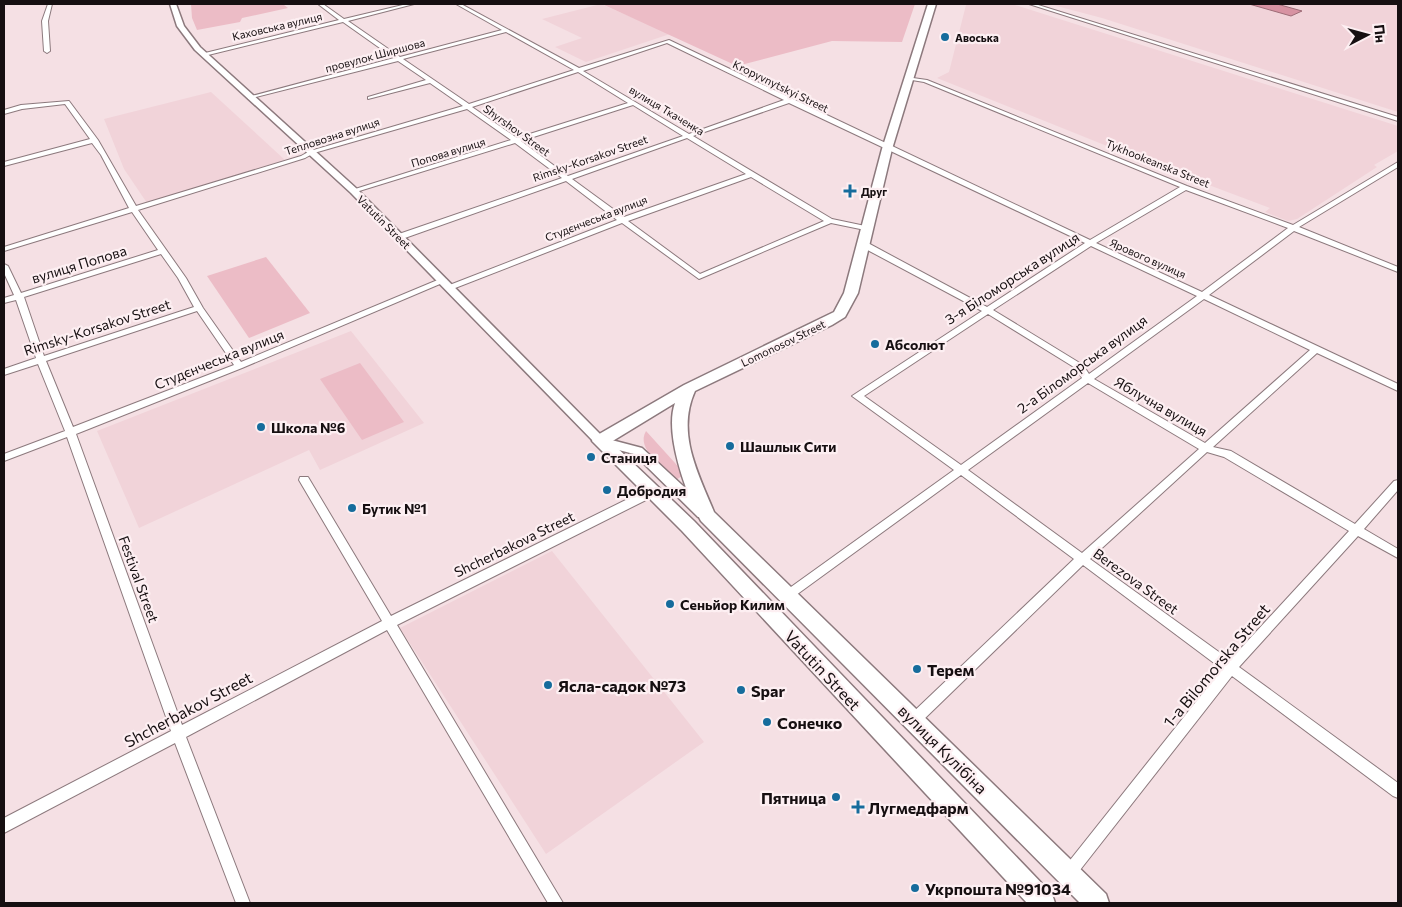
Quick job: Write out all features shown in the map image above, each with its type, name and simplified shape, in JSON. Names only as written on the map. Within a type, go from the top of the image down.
[{"type":"main road","name":"Lomonosov Street","points":[[600,441],[689,388],[806,333],[840,314],[851,292],[887,149],[932,4]]},
{"type":"main road","points":[[689,388],[678,417],[679,426],[689,468],[707,516],[788,595]]},
{"type":"main road","name":"Vatutin Street","points":[[600,441],[688,526],[1043,903]]},
{"type":"main road","name":"вулиця Кулібіна","points":[[788,595],[1097,903]]},
{"type":"street","points":[[4,5],[12,4]]},
{"type":"street","points":[[47,51],[45,22],[50,4]]},
{"type":"street","name":"Vatutin Street","points":[[174,4],[179,24],[190,40],[250,98],[354,191],[600,441]]},
{"type":"street","name":"Shyrshov Street","points":[[320,4],[346,20],[517,141],[699,277],[830,221]]},
{"type":"street","name":"Каховська вулиця","points":[[204,54],[412,4]]},
{"type":"street","name":"вулиця Ткаченка","points":[[458,4],[578,70],[830,221],[867,229]]},
{"type":"street","points":[[1031,4],[1398,119]]},
{"type":"street","name":"провулок Ширшова","points":[[250,98],[505,31]]},
{"type":"street","name":"Тепловозна вулиця","points":[[4,250],[303,157],[312,152],[467,107],[667,41]]},
{"type":"street","name":"Kropyvnytskyi Street","points":[[667,41],[887,149]]},
{"type":"street","name":"Tykhookeanska Street","points":[[908,78],[925,81],[1184,187],[1398,270]]},
{"type":"street","points":[[370,98],[430,81]]},
{"type":"street","name":"Rimsky-Korsakov Street","points":[[399,237],[788,101]]},
{"type":"street","points":[[4,112],[21,107],[66,102],[94,140],[134,210],[182,278],[199,308],[239,366]]},
{"type":"street","name":"Попова вулиця","points":[[354,191],[634,103]]},
{"type":"street","points":[[4,164],[94,140]]},
{"type":"street","name":"Ярового вулиця","points":[[887,149],[1089,244],[1204,295],[1398,388]]},
{"type":"street","name":"2-а Біломорська вулиця","points":[[788,595],[1204,295],[1293,228],[1398,164]]},
{"type":"street","name":"Студєнчеська вулиця","points":[[4,458],[446,284],[752,174]]},
{"type":"street","name":"3-я Біломорська вулиця","points":[[857,396],[1089,244],[1184,187]]},
{"type":"street","name":"Яблучна вулиця","points":[[863,244],[986,310],[1080,368],[1087,379],[1205,448],[1227,454],[1398,554]]},
{"type":"street","name":"вулиця Попова","points":[[4,301],[162,251]]},
{"type":"street","name":"Festival Street","points":[[4,266],[19,296],[179,734],[243,903]]},
{"type":"street","name":"Rimsky-Korsakov Street","points":[[4,372],[199,308]]},
{"type":"street","points":[[914,720],[1082,560],[1316,348]]},
{"type":"street","name":"Berezova Street","points":[[857,396],[961,470],[1398,791]]},
{"type":"street","points":[[600,441],[638,451],[707,516]]},
{"type":"street","points":[[304,480],[556,903]]},
{"type":"street","name":"1-a Bilomorska Street","points":[[1068,874],[1230,669],[1398,484]]},
{"type":"street","name":"Shcherbakova Street","points":[[389,622],[652,492]]},
{"type":"street","name":"Shcherbakov Street","points":[[4,826],[389,622]]},
{"type":"shaded area","points":[[191,4],[286,4],[284,5],[288,8],[242,18],[240,22],[197,30],[192,18]]},
{"type":"shaded area","points":[[601,4],[670,34],[586,62],[555,47],[582,38],[542,19]]},
{"type":"shaded area","points":[[602,4],[915,4],[902,42],[832,41],[737,66]]},
{"type":"shaded area","points":[[1012,4],[1398,126],[1398,151],[1374,165],[1377,167],[1297,219],[1288,221],[1265,212],[1270,208],[1137,158],[937,78],[949,72],[966,5]]},
{"type":"shaded area","points":[[1049,4],[1398,4],[1398,112],[1102,18]]},
{"type":"shaded area","points":[[1249,4],[1277,4],[1302,11],[1291,16]]},
{"type":"shaded area","points":[[211,92],[285,160],[147,203],[124,169],[104,119]]},
{"type":"shaded area","points":[[266,257],[310,313],[249,338],[207,276]]},
{"type":"shaded area","name":"Школа №6","points":[[351,331],[424,423],[320,470],[309,450],[139,528],[97,431]]},
{"type":"shaded area","points":[[360,363],[404,422],[362,440],[320,379]]},
{"type":"shaded area","points":[[646,431],[685,474],[676,480],[653,458],[644,445]]},
{"type":"shaded area","name":"Ясла-садок №73","points":[[552,551],[704,742],[546,854],[400,628]]},
{"type":"place","name":"Авоська","points":[[945,37]]},
{"type":"place","name":"Друг","points":[[850,191]]},
{"type":"place","name":"Абсолют","points":[[875,344]]},
{"type":"place","name":"Школа №6","points":[[261,427]]},
{"type":"place","name":"Шашлык Сити","points":[[730,446]]},
{"type":"place","name":"Станиця","points":[[591,457]]},
{"type":"place","name":"Добродия","points":[[607,490]]},
{"type":"place","name":"Бутик №1","points":[[352,508]]},
{"type":"place","name":"Сеньйор Килим","points":[[670,604]]},
{"type":"place","name":"Терем","points":[[917,669]]},
{"type":"place","name":"Ясла-садок №73","points":[[548,685]]},
{"type":"place","name":"Spar","points":[[741,690]]},
{"type":"place","name":"Сонечко","points":[[767,722]]},
{"type":"place","name":"Пятница","points":[[836,797]]},
{"type":"place","name":"Лугмедфарм","points":[[858,807]]},
{"type":"place","name":"Укрпошта №91034","points":[[915,888]]}]
